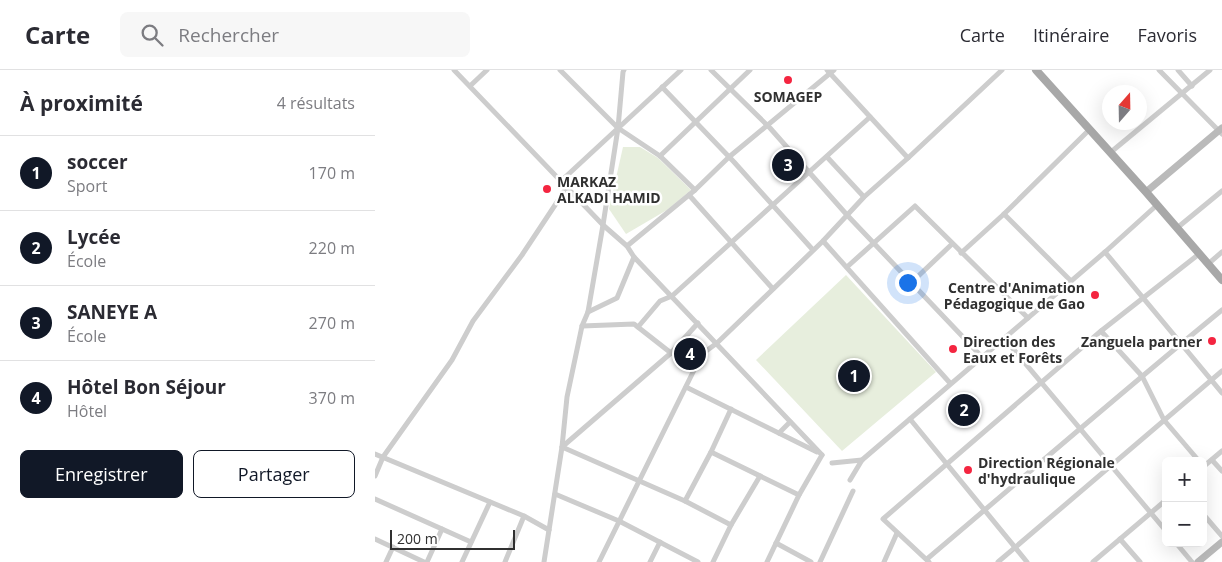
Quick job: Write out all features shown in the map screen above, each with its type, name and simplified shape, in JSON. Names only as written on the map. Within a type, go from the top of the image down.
[{"type":"main road","points":[[1036,70],[1111,152],[1222,280]]},
{"type":"street","points":[[454,70],[603,225],[627,246],[634,257],[821,454]]},
{"type":"street","points":[[470,86],[487,70]]},
{"type":"street","points":[[560,70],[617,128],[660,156],[695,190]]},
{"type":"street","points":[[544,562],[562,447],[567,397],[582,326],[588,312],[603,225],[624,70]]},
{"type":"street","points":[[561,181],[681,70]]},
{"type":"street","points":[[711,70],[768,126],[873,244],[982,357]]},
{"type":"street","points":[[660,156],[750,70]]},
{"type":"street","points":[[599,562],[703,354],[717,343],[813,250],[864,197],[909,158],[1002,70]]},
{"type":"street","points":[[1146,192],[1221,131],[1159,70]]},
{"type":"street","points":[[1178,70],[1192,86]]},
{"type":"street","points":[[1111,152],[1211,70]]},
{"type":"street","points":[[627,246],[695,190],[729,157],[768,126],[830,71],[909,158]]},
{"type":"street","points":[[662,86],[813,250]]},
{"type":"street","points":[[638,327],[660,300],[672,296],[870,117]]},
{"type":"street","points":[[961,253],[1004,214],[1089,129]]},
{"type":"street","points":[[827,157],[864,197]]},
{"type":"street","points":[[375,476],[383,457],[452,360],[473,321],[522,255],[567,187]]},
{"type":"street","points":[[1177,228],[1222,191]]},
{"type":"street","points":[[689,195],[773,289]]},
{"type":"street","points":[[849,480],[862,460],[1105,252],[1157,205]]},
{"type":"street","points":[[847,267],[915,206],[1028,318]]},
{"type":"street","points":[[1004,214],[1071,281]]},
{"type":"street","points":[[823,240],[951,383]]},
{"type":"street","points":[[911,283],[952,244]]},
{"type":"street","points":[[1105,252],[1222,392]]},
{"type":"street","points":[[1208,264],[1222,252]]},
{"type":"street","points":[[1199,254],[1101,331],[883,519],[928,561],[1080,427],[1222,310]]},
{"type":"street","points":[[588,312],[617,298],[634,257]]},
{"type":"street","points":[[562,447],[671,353],[698,323]]},
{"type":"street","points":[[582,326],[633,324],[671,353]]},
{"type":"street","points":[[1101,331],[1142,376],[1164,420],[1196,457]]},
{"type":"street","points":[[1004,338],[1162,526]]},
{"type":"street","points":[[998,562],[1222,371]]},
{"type":"street","points":[[686,387],[821,454]]},
{"type":"street","points":[[685,501],[731,409]]},
{"type":"street","points":[[909,419],[1027,562]]},
{"type":"street","points":[[779,433],[790,422]]},
{"type":"street","points":[[562,447],[685,501],[731,525]]},
{"type":"street","points":[[711,452],[799,495]]},
{"type":"street","points":[[1207,464],[1222,452]]},
{"type":"street","points":[[375,454],[524,516],[549,530]]},
{"type":"street","points":[[767,562],[821,454]]},
{"type":"street","points":[[831,463],[862,460]]},
{"type":"street","points":[[1212,460],[1222,471]]},
{"type":"street","points":[[713,562],[731,525],[759,476]]},
{"type":"street","points":[[820,562],[853,492]]},
{"type":"street","points":[[555,494],[619,521],[698,562]]},
{"type":"street","points":[[375,499],[471,542]]},
{"type":"street","points":[[462,562],[490,502]]},
{"type":"street","points":[[1093,562],[1164,502]]},
{"type":"street","points":[[505,562],[524,516]]},
{"type":"street","points":[[1207,519],[1222,536]]},
{"type":"street","points":[[375,539],[426,562],[442,529]]},
{"type":"street","points":[[885,562],[897,533]]},
{"type":"street","points":[[1120,539],[1141,562]]},
{"type":"street","points":[[650,562],[660,542]]},
{"type":"street","points":[[1198,562],[1222,542]]},
{"type":"street","points":[[776,543],[811,562]]},
{"type":"street","points":[[386,562],[393,547]]},
{"type":"street","points":[[1179,547],[1192,562]]},
{"type":"green space","points":[[623,147],[640,147],[658,158],[691,190],[667,210],[626,234],[609,209]]},
{"type":"green space","points":[[846,275],[936,372],[842,451],[756,360]]},
{"type":"place","name":"SOMAGEP","points":[[788,80]]},
{"type":"place","name":"SANEYE A","points":[[788,165]]},
{"type":"place","name":"MARKAZ ALKADI HAMID","points":[[547,189]]},
{"type":"place","name":"Centre d'Animation Pédagogique de Gao","points":[[1095,295]]},
{"type":"place","name":"Zanguela partner","points":[[1212,341]]},
{"type":"place","name":"Direction des Eaux et Forêts","points":[[953,349]]},
{"type":"place","name":"Hôtel Bon Séjour","points":[[690,354]]},
{"type":"place","name":"soccer","points":[[854,376]]},
{"type":"place","name":"Lycée","points":[[964,410]]},
{"type":"place","name":"Direction Régionale d'hydraulique","points":[[968,470]]}]
